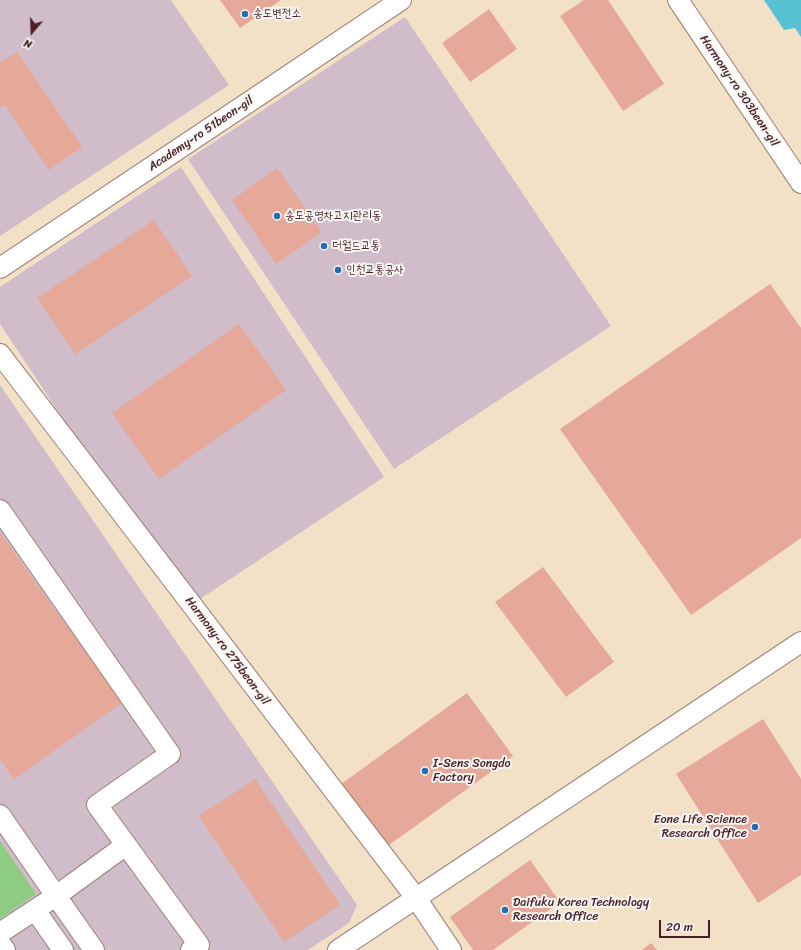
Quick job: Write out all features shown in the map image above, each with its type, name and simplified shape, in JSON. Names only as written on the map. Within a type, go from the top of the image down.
[{"type":"street","name":"Academy-ro 51beon-gil","points":[[0,268],[401,0]]},
{"type":"street","name":"Harmony-ro 303beon-gil","points":[[678,0],[801,183]]},
{"type":"street","name":"Harmony-ro 275beon-gil","points":[[0,354],[416,898],[451,950]]},
{"type":"street","points":[[0,510],[170,754],[97,804],[199,945],[191,950]]},
{"type":"street","points":[[338,950],[801,642]]},
{"type":"street","points":[[0,815],[94,950]]},
{"type":"street","points":[[0,933],[56,896],[126,845]]},
{"type":"street","points":[[35,910],[63,950]]},
{"type":"street","points":[[0,943],[5,950]]},
{"type":"shaded area","points":[[0,0],[171,0],[229,85],[0,236]]},
{"type":"shaded area","points":[[405,17],[611,326],[394,469],[188,159]]},
{"type":"shaded area","points":[[181,167],[384,477],[188,607],[0,324],[0,287]]},
{"type":"shaded area","points":[[0,385],[357,905],[349,923],[308,950],[0,950]]},
{"type":"green space","points":[[0,841],[36,894],[0,919]]},
{"type":"water","points":[[764,0],[801,0],[801,37],[795,28],[784,30]]},
{"type":"building","name":"송도변전소","points":[[220,0],[281,0],[240,28]]},
{"type":"building","points":[[584,0],[608,0],[664,84],[623,111],[560,16]]},
{"type":"building","points":[[489,9],[517,49],[470,82],[442,43]]},
{"type":"building","points":[[17,52],[82,147],[49,170],[5,105],[0,108],[0,63]]},
{"type":"building","name":"송도공영차고지관리동","points":[[277,168],[322,232],[276,264],[232,200]]},
{"type":"building","points":[[154,220],[192,276],[75,354],[37,298]]},
{"type":"building","points":[[770,284],[801,328],[801,538],[691,615],[560,429]]},
{"type":"building","points":[[239,324],[286,390],[159,479],[112,413]]},
{"type":"building","points":[[0,533],[122,703],[14,779],[0,760]]},
{"type":"building","points":[[543,567],[614,662],[566,697],[495,602]]},
{"type":"building","name":"I-Sens Songdo Factory","points":[[467,693],[513,756],[382,850],[337,787]]},
{"type":"building","name":"Eone Life Science Research Office","points":[[763,719],[801,779],[801,875],[758,903],[676,774]]},
{"type":"building","points":[[255,779],[340,905],[284,942],[199,816]]},
{"type":"building","name":"Daifuku Korea Technology Research Office","points":[[530,860],[560,902],[493,950],[473,950],[450,917]]},
{"type":"building","points":[[651,943],[657,950],[642,950]]},
{"type":"place","name":"송도변전소","points":[[245,14]]},
{"type":"place","name":"송도공영차고지관리동","points":[[277,216]]},
{"type":"place","name":"더월드교통","points":[[324,246]]},
{"type":"place","name":"인천교통공사","points":[[338,270]]},
{"type":"place","name":"I-Sens Songdo Factory","points":[[425,771]]},
{"type":"place","name":"Eone Life Science Research Office","points":[[755,827]]},
{"type":"place","name":"Daifuku Korea Technology Research Office","points":[[505,910]]}]
